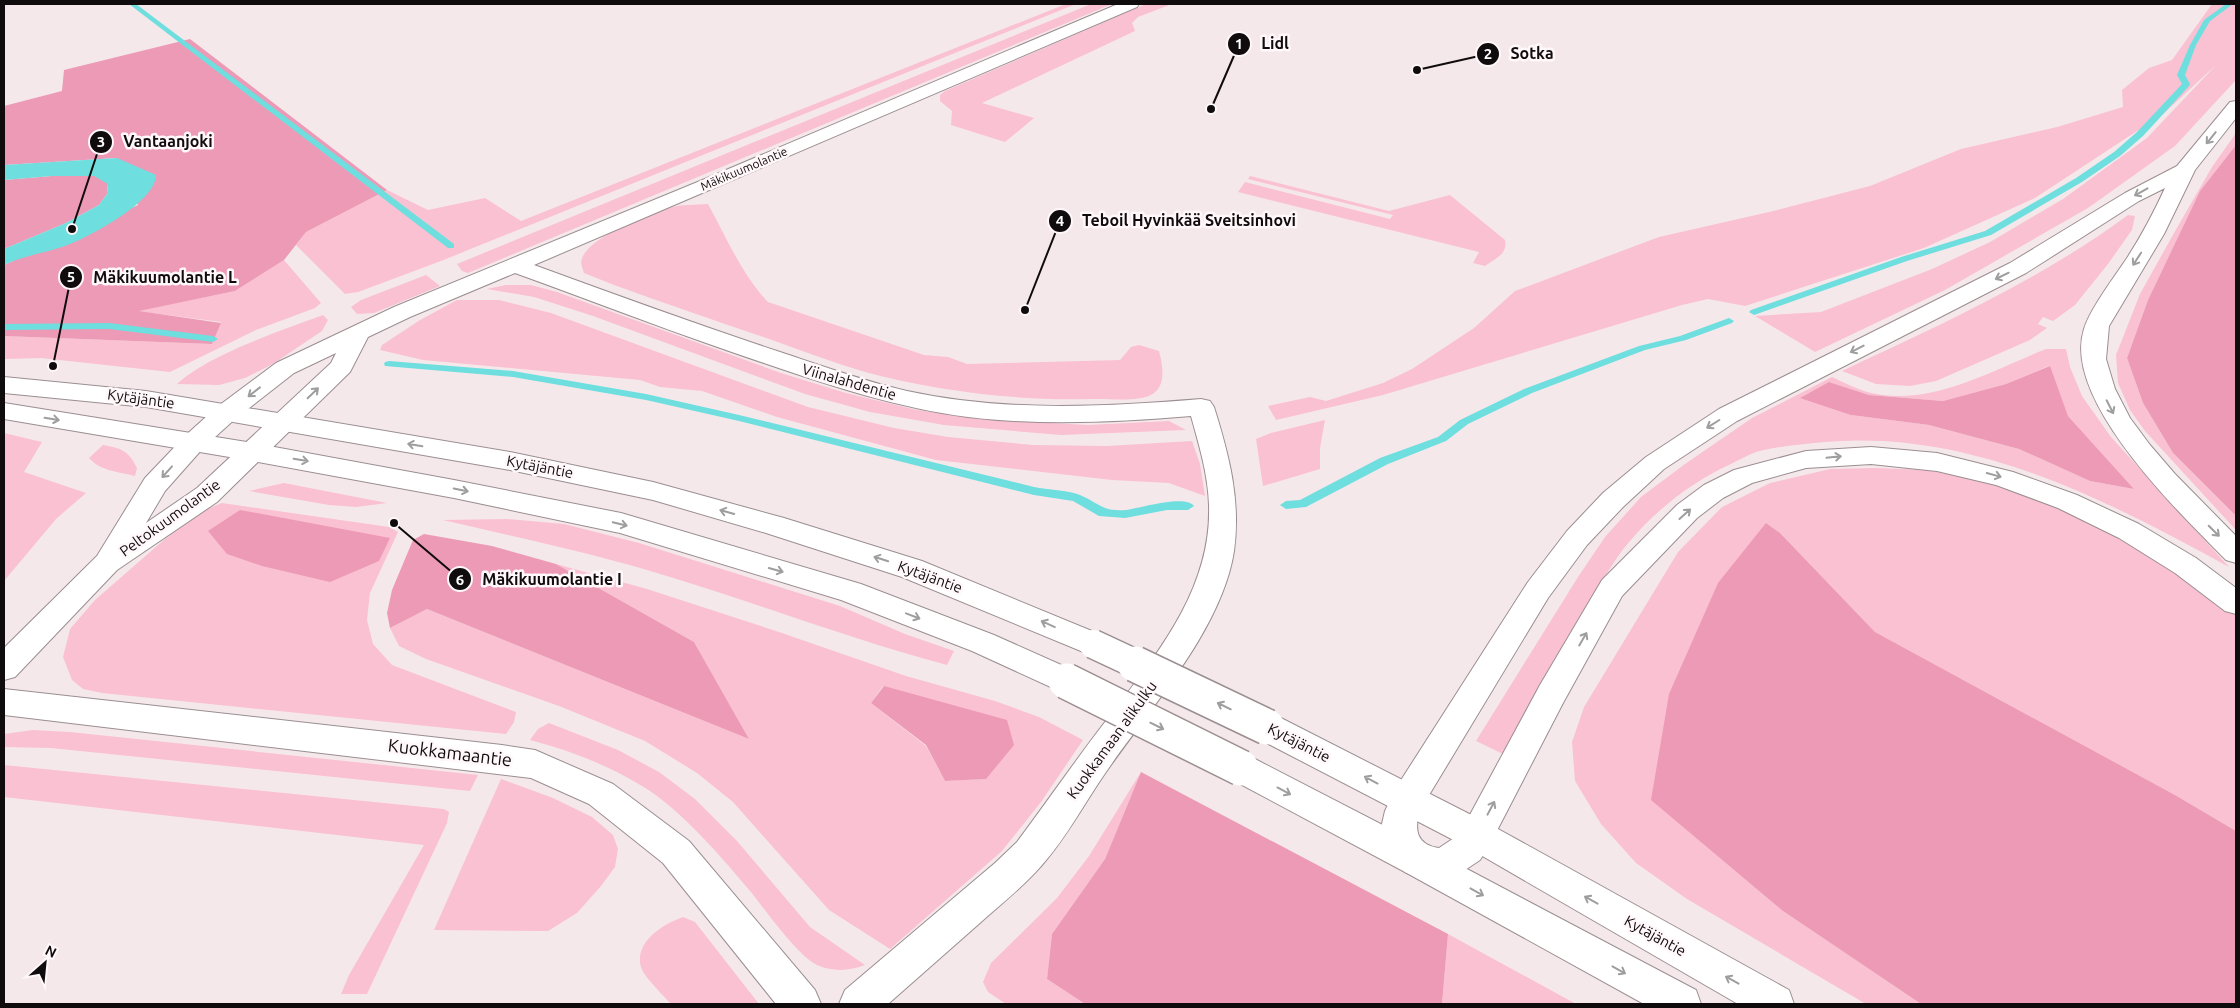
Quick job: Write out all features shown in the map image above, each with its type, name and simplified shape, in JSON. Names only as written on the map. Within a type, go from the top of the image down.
[{"type":"main road","name":"Mäkikuumolantie","points":[[226,413],[285,368],[319,350],[357,335],[402,312],[707,185],[1131,4]]},
{"type":"main road","points":[[2236,106],[2185,170],[2149,241],[2115,293],[2095,330],[2094,362],[2101,389],[2114,414],[2140,452],[2236,553]]},
{"type":"main road","points":[[2185,170],[2132,197],[2018,268],[1728,415],[1655,463],[1613,500],[1577,538],[1538,590],[1408,800],[1402,811],[1399,828],[1404,845],[1418,861],[1443,865],[1468,849],[1558,681],[1613,586],[1661,536],[1709,494],[1743,476],[1795,462],[1846,456],[1902,457],[1966,468],[2023,483],[2134,534],[2201,574],[2236,603]]},
{"type":"main road","name":"Viinalahdentie","points":[[514,265],[719,340],[847,384],[908,399],[969,409],[1027,413],[1121,414],[1201,407]]},
{"type":"main road","points":[[253,452],[341,367],[357,335]]},
{"type":"main road","name":"Kytäjäntie","points":[[4,385],[146,398],[510,461],[653,491],[774,525],[912,569],[1093,644],[1267,727],[1476,835],[1775,1004]]},
{"type":"main road","name":"Kuokkamaan alikulku","points":[[859,1004],[1008,875],[1030,853],[1170,659],[1192,625],[1219,555],[1223,522],[1222,482],[1201,407]]},
{"type":"main road","points":[[4,412],[195,441],[454,488],[621,523],[852,592],[983,643],[1066,681],[1241,768],[1418,861],[1682,1004]]},
{"type":"main road","name":"Peltokuumolantie","points":[[107,563],[155,485],[195,441],[226,413]]},
{"type":"main road","name":"Peltokuumolantie","points":[[4,668],[107,563],[207,495],[253,452]]},
{"type":"main road","name":"Kuokkamaantie","points":[[4,702],[535,764],[601,794],[676,852],[801,1004]]},
{"type":"shaded area","points":[[1066,4],[1076,4],[441,261],[358,292],[345,294],[296,245],[306,232],[387,190],[428,210],[485,198],[521,221]]},
{"type":"shaded area","points":[[1091,4],[1112,4],[468,273],[462,271],[457,264]]},
{"type":"shaded area","points":[[1146,4],[1172,4],[1138,17],[1132,23],[1135,31],[982,103],[1034,118],[1005,142],[951,125],[952,111],[940,101],[940,95],[945,91]]},
{"type":"shaded area","points":[[2212,4],[2236,4],[2236,80],[2175,146],[2088,208],[1945,290],[1815,352],[1755,316],[1821,312],[1932,269],[1990,242],[2063,199],[2147,138],[2216,65],[2163,114],[2035,198],[1924,248],[1745,306],[1708,299],[1682,305],[1383,395],[1276,420],[1268,406],[1310,397],[1326,401],[1383,383],[1412,369],[1474,328],[1515,291],[1659,237],[1769,212],[1870,186],[1961,149],[2057,127],[2123,107],[2122,90],[2149,68],[2172,60]]},
{"type":"shaded area","points":[[190,39],[387,190],[306,232],[284,260],[235,291],[139,311],[221,323],[212,344],[4,336],[4,265],[138,205],[117,158],[4,165],[4,106],[62,91],[64,70]]},
{"type":"shaded area","points":[[2236,133],[2236,145],[2200,191],[2148,300],[2127,358],[2143,403],[2173,453],[2236,516],[2236,530],[2145,431],[2130,410],[2118,383],[2116,355],[2140,294],[2212,167]]},
{"type":"shaded area","points":[[2236,145],[2236,516],[2173,453],[2143,403],[2127,358],[2148,300],[2200,191]]},
{"type":"shaded area","points":[[52,176],[95,176],[108,183],[107,194],[99,205],[66,223],[4,249],[4,180]]},
{"type":"shaded area","points":[[1250,176],[1389,211],[1450,195],[1505,240],[1505,249],[1500,256],[1485,266],[1473,263],[1479,252],[1238,192],[1245,182],[1390,219],[1393,215],[1248,179]]},
{"type":"shaded area","points":[[708,204],[742,268],[768,302],[924,355],[948,357],[967,364],[1120,360],[1131,347],[1139,345],[1159,351],[1162,370],[1161,383],[1155,392],[1146,397],[1135,399],[1034,398],[920,385],[842,365],[584,273],[581,263],[582,258],[587,250],[608,234],[634,221],[669,208],[683,205]]},
{"type":"shaded area","points":[[2128,215],[2135,216],[2132,230],[2108,264],[2075,305],[2053,321],[2043,317],[2038,324],[2047,328],[2030,340],[1936,381],[1910,386],[1876,384],[1842,371],[1952,319],[2025,281]]},
{"type":"shaded area","points":[[284,260],[321,303],[315,308],[256,330],[170,372],[41,358],[4,359],[4,336],[212,344],[221,322],[137,311],[235,291]]},
{"type":"shaded area","points":[[426,275],[440,286],[374,313],[357,314],[351,307],[361,300]]},
{"type":"shaded area","points":[[506,285],[531,285],[557,292],[781,373],[846,393],[917,410],[983,419],[1088,425],[1169,421],[1186,430],[1061,435],[944,425],[870,412],[805,394],[593,316],[534,297],[487,289]]},
{"type":"shaded area","points":[[457,300],[499,300],[551,313],[808,407],[894,428],[948,437],[1033,445],[1107,446],[1192,441],[1200,464],[1205,496],[1169,483],[1112,480],[936,460],[777,417],[702,391],[660,387],[640,380],[423,360],[380,350],[382,345],[420,320]]},
{"type":"shaded area","points":[[323,315],[328,320],[322,331],[273,364],[245,378],[219,385],[177,384],[190,373],[226,353]]},
{"type":"shaded area","points":[[2046,349],[2066,349],[2070,367],[2082,396],[2111,437],[2229,567],[2131,516],[2081,493],[2030,472],[1978,456],[1925,445],[1870,441],[1814,443],[1763,450],[1747,456],[1687,489],[1660,510],[1636,534],[1608,571],[1503,754],[1476,741],[1605,537],[1641,497],[1685,464],[1752,418],[1832,377],[1867,392],[1890,396],[1913,395],[1959,385]],"holes":[[[2049,366],[2068,416],[2134,489],[2090,481],[2019,449],[1929,425],[1851,415],[1829,382],[1869,395],[1943,401],[2006,384]]]},
{"type":"shaded area","points":[[2050,366],[2068,416],[2134,489],[2090,481],[2019,449],[1929,425],[1851,415],[1800,398],[1829,382],[1869,395],[1943,401],[2006,384]]},
{"type":"shaded area","points":[[1325,420],[1320,448],[1320,469],[1263,486],[1256,439],[1271,433]]},
{"type":"shaded area","points":[[4,433],[42,442],[24,472],[86,493],[56,519],[4,581]]},
{"type":"shaded area","points":[[103,445],[124,451],[137,468],[135,476],[104,468],[89,458]]},
{"type":"shaded area","points":[[1830,469],[1929,470],[2025,491],[2082,514],[2196,582],[2236,613],[2236,831],[2175,795],[1875,632],[1780,533],[1766,523],[1783,911],[1921,1004],[1866,1004],[1687,899],[1636,863],[1601,824],[1575,781],[1572,742],[1584,707],[1678,552],[1722,507],[1770,483]]},
{"type":"shaded area","points":[[284,483],[387,503],[356,507],[329,505],[249,491]]},
{"type":"shaded area","points":[[222,503],[389,527],[398,532],[370,593],[367,620],[373,644],[392,665],[516,712],[514,722],[506,734],[102,693],[83,689],[72,680],[63,657],[70,629],[95,600],[165,539],[202,511]]},
{"type":"shaded area","points":[[240,510],[390,538],[379,561],[330,582],[262,566],[227,554],[208,531]]},
{"type":"shaded area","points":[[507,519],[564,524],[639,543],[840,606],[905,634],[954,651],[947,665],[874,644],[631,565],[443,520]]},
{"type":"shaded area","points":[[1766,523],[1780,533],[1875,632],[2175,795],[2236,831],[2236,1004],[1921,1004],[1783,911],[1651,800],[1669,694],[1718,583]]},
{"type":"shaded area","points":[[424,534],[492,546],[556,564],[694,642],[749,739],[427,609],[390,628],[387,613],[392,590],[413,540]]},
{"type":"shaded area","points":[[556,564],[647,589],[906,676],[995,701],[1039,717],[1083,740],[1041,802],[1002,851],[890,949],[829,910],[733,802],[697,773],[645,741],[559,706],[426,659],[399,646],[390,628],[427,609],[749,739],[694,642]],"holes":[[[883,686],[986,779],[945,781],[926,746],[871,703]]]},
{"type":"shaded area","points":[[884,686],[1007,720],[1014,745],[986,779],[945,781],[926,745],[871,703]]},
{"type":"shaded area","points":[[549,723],[618,750],[659,772],[695,799],[737,841],[810,927],[865,965],[853,969],[835,970],[817,965],[809,960],[791,943],[751,892],[714,850],[671,807],[629,778],[602,765],[574,753],[530,740],[538,729]]},
{"type":"shaded area","points":[[33,730],[70,732],[478,775],[470,791],[51,748],[4,747],[4,734]]},
{"type":"shaded area","points":[[4,765],[444,809],[449,812],[447,823],[367,994],[341,994],[349,975],[424,845],[4,797]]},
{"type":"shaded area","points":[[1141,772],[1105,859],[1052,934],[1047,979],[1085,1004],[1006,1004],[988,992],[983,982],[991,963],[1057,898],[1089,856]]},
{"type":"shaded area","points":[[1141,772],[1448,934],[1442,1004],[1085,1004],[1047,979],[1052,934],[1105,859]]},
{"type":"shaded area","points":[[501,779],[553,798],[592,817],[613,835],[618,849],[615,867],[577,913],[548,931],[434,930]]},
{"type":"shaded area","points":[[683,917],[695,922],[759,1004],[671,1004],[654,986],[641,967],[640,958],[642,950],[646,942],[659,929]]},
{"type":"shaded area","points":[[1448,934],[1576,1004],[1442,1004]]},
{"type":"water","points":[[117,158],[156,175],[154,185],[137,204],[125,214],[77,241],[4,265],[4,249],[66,223],[99,205],[107,194],[108,184],[94,176],[52,176],[4,180],[4,165]]},
{"type":"waterway","points":[[132,4],[451,246]]},
{"type":"waterway","points":[[1754,312],[1904,259],[1988,233],[2079,180],[2117,154],[2140,134],[2186,84],[2181,75],[2193,45],[2207,20],[2230,4]]},
{"type":"waterway","points":[[1286,505],[1302,504],[1384,461],[1442,439],[1464,422],[1528,391],[1642,348],[1683,338],[1729,321]]},
{"type":"waterway","points":[[4,327],[109,326],[213,339]]},
{"type":"waterway","points":[[389,364],[513,374],[646,397],[1034,491],[1076,498],[1099,512],[1125,514],[1167,506],[1188,506]]},
{"type":"place","name":"Sotka","points":[[1417,70]]},
{"type":"place","name":"Lidl","points":[[1211,109]]},
{"type":"place","name":"Vantaanjoki","points":[[72,229]]},
{"type":"place","name":"Teboil Hyvinkää Sveitsinhovi","points":[[1025,310]]},
{"type":"place","name":"Mäkikuumolantie L","points":[[53,366]]},
{"type":"place","name":"Mäkikuumolantie I","points":[[394,523]]}]
